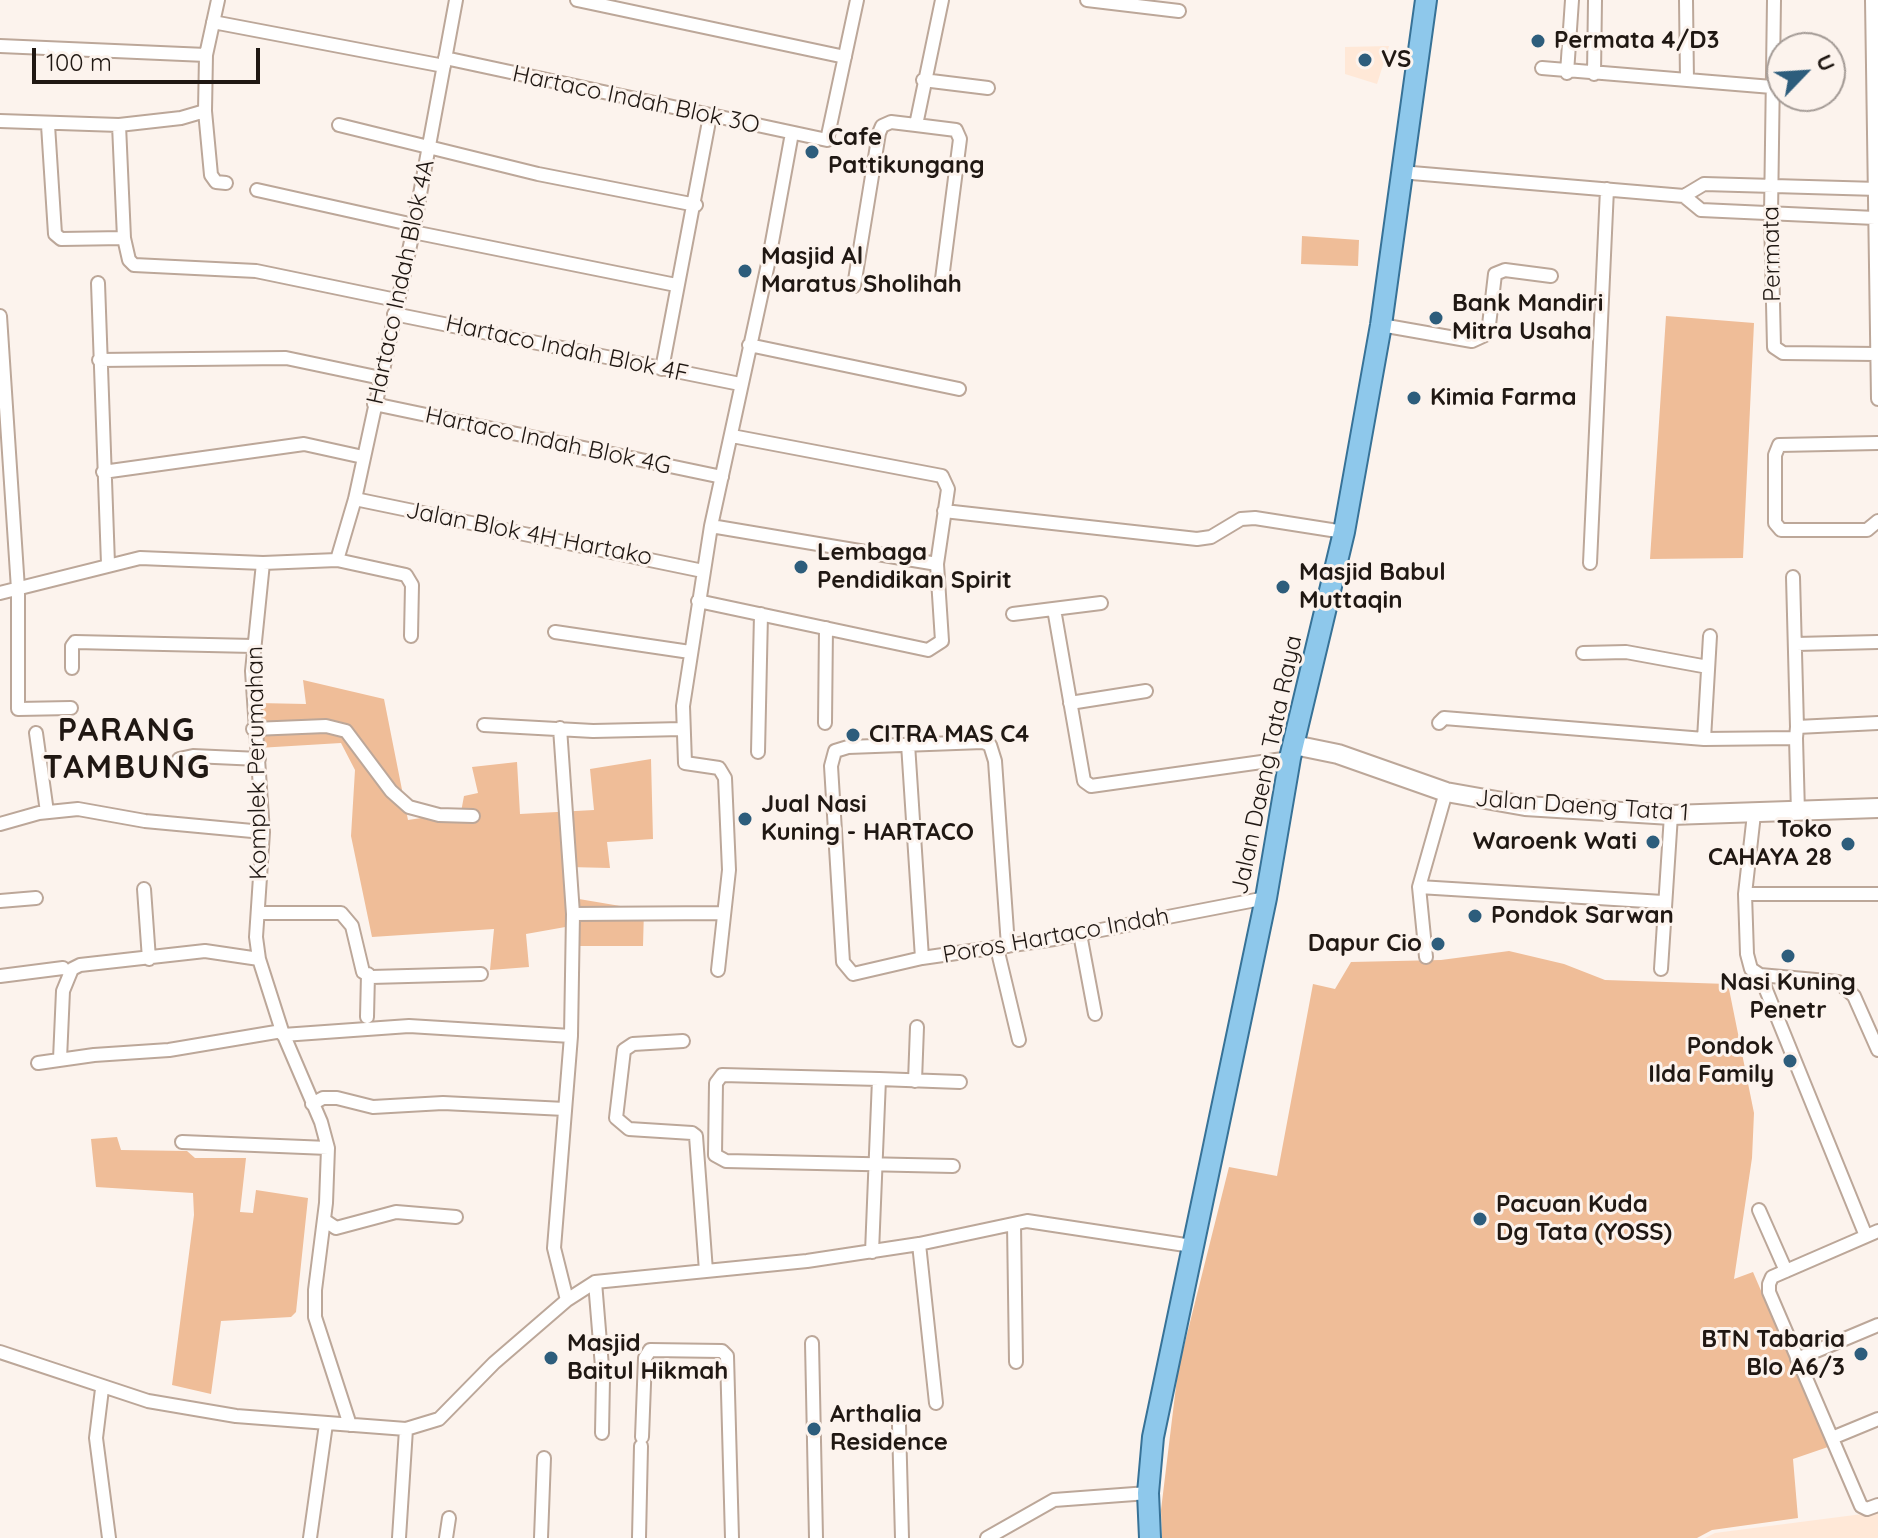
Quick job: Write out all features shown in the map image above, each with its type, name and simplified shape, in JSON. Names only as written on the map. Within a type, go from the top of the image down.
[{"type":"main road","name":"Jalan Daeng Tata Raya","points":[[1150,1538],[1148,1493],[1153,1437],[1266,898],[1292,751],[1344,532],[1381,325],[1426,0]]},
{"type":"street","points":[[218,0],[206,55],[205,111],[211,175],[216,182],[226,183]]},
{"type":"street","name":"Hartaco Indah Blok 4A","points":[[337,560],[355,499],[431,147],[456,0]]},
{"type":"street","points":[[577,0],[845,57],[857,0]]},
{"type":"street","points":[[916,125],[942,0]]},
{"type":"street","points":[[1087,0],[1173,7]]},
{"type":"street","points":[[1567,73],[1572,0]]},
{"type":"street","points":[[1594,74],[1595,0]]},
{"type":"street","points":[[1686,0],[1687,80]]},
{"type":"street","points":[[1773,32],[1774,0]]},
{"type":"street","points":[[1872,0],[1878,399]]},
{"type":"street","name":"Hartaco Indah Blok 3O","points":[[213,22],[444,62],[827,140],[845,57]]},
{"type":"street","points":[[0,46],[206,55]]},
{"type":"street","points":[[1542,68],[1567,73],[1766,87]]},
{"type":"street","points":[[923,80],[988,88]]},
{"type":"street","points":[[0,121],[119,125],[181,118],[205,111]]},
{"type":"street","points":[[1684,196],[1704,184],[1772,188],[1772,112]]},
{"type":"street","points":[[662,369],[676,285],[696,205],[710,116]]},
{"type":"street","points":[[854,286],[879,133],[882,126],[891,122],[956,130],[960,139],[942,279]]},
{"type":"street","points":[[48,125],[55,234],[61,239],[124,238]]},
{"type":"street","points":[[119,125],[124,238],[127,257],[134,265],[256,271],[396,300]]},
{"type":"street","points":[[339,125],[538,174],[696,205]]},
{"type":"street","points":[[718,970],[729,870],[724,774],[715,767],[687,766],[682,729],[690,652],[698,623],[698,601],[711,526],[792,133]]},
{"type":"street","points":[[1400,172],[1684,196],[1701,210],[1875,218]]},
{"type":"street","name":"Permata","points":[[1876,189],[1772,188],[1771,215],[1774,347],[1783,353],[1876,354]]},
{"type":"street","points":[[1590,563],[1607,189]]},
{"type":"street","points":[[257,190],[413,229],[676,285]]},
{"type":"street","points":[[1381,325],[1472,341],[1485,335],[1489,325],[1495,274],[1505,270],[1551,276]]},
{"type":"street","points":[[98,283],[108,564]]},
{"type":"street","name":"Hartaco Indah Blok 4F","points":[[394,314],[740,384]]},
{"type":"street","points":[[0,316],[18,589],[18,709],[71,708]]},
{"type":"street","points":[[749,345],[959,389]]},
{"type":"street","points":[[99,360],[286,358],[381,378]]},
{"type":"street","name":"Hartaco Indah Blok 4G","points":[[374,404],[722,477]]},
{"type":"street","points":[[698,601],[928,650],[942,641],[937,564],[948,484],[939,474],[732,436]]},
{"type":"street","points":[[1878,443],[1779,445],[1775,455],[1775,523],[1781,530],[1867,530],[1878,521]]},
{"type":"street","points":[[103,472],[304,444],[363,457]]},
{"type":"street","name":"Jalan Blok 4H Hartako","points":[[355,499],[703,571]]},
{"type":"street","points":[[944,511],[1197,539],[1211,537],[1241,519],[1255,518],[1344,532]]},
{"type":"street","points":[[711,526],[937,564]]},
{"type":"street","points":[[0,593],[108,564],[167,557],[263,563],[337,560],[406,575],[412,585],[411,636]]},
{"type":"street","name":"Komplek Perumahan","points":[[263,563],[253,646],[253,729],[259,759],[263,832],[259,959],[282,1033],[328,1148],[315,1317],[350,1425]]},
{"type":"street","points":[[1793,577],[1798,813]]},
{"type":"street","points":[[1013,614],[1101,603]]},
{"type":"street","points":[[1054,609],[1084,781],[1091,786],[1292,751]]},
{"type":"street","points":[[758,752],[761,614]]},
{"type":"street","points":[[825,723],[826,628]]},
{"type":"street","points":[[555,632],[690,652]]},
{"type":"street","points":[[1704,739],[1710,636]]},
{"type":"street","points":[[72,668],[72,646],[75,642],[253,646]]},
{"type":"street","points":[[1796,644],[1878,642]]},
{"type":"street","points":[[1583,653],[1626,652],[1708,667]]},
{"type":"street","points":[[1070,703],[1146,691]]},
{"type":"street","points":[[1439,723],[1444,718],[1704,739],[1878,723]]},
{"type":"street","points":[[484,725],[682,729]]},
{"type":"street","points":[[253,729],[326,726],[346,731],[391,791],[409,807],[439,815],[473,816]]},
{"type":"street","points":[[560,728],[573,914],[571,1036],[554,1248],[567,1300]]},
{"type":"street","points":[[36,733],[47,812]]},
{"type":"street","points":[[922,958],[908,744],[983,742],[990,745],[995,761],[1003,947],[1019,1040]]},
{"type":"street","name":"Poros Hartaco Indah","points":[[908,744],[848,747],[835,751],[833,757],[843,962],[847,970],[857,973],[922,958],[1080,934],[1266,898]]},
{"type":"street","name":"Jalan Daeng Tata 1","points":[[1292,751],[1338,754],[1446,792],[1525,806],[1671,815],[1878,808]]},
{"type":"street","points":[[179,759],[193,756],[203,759],[259,759]]},
{"type":"street","points":[[1426,957],[1419,887],[1446,792]]},
{"type":"street","points":[[0,824],[47,812],[78,809],[145,821],[263,832]]},
{"type":"street","points":[[1754,814],[1745,894],[1747,954],[1751,969],[1760,975],[1838,982],[1854,996],[1878,1050]]},
{"type":"street","points":[[1661,969],[1671,815]]},
{"type":"street","points":[[1419,887],[1663,902]]},
{"type":"street","points":[[144,889],[149,959]]},
{"type":"street","points":[[1745,894],[1878,894]]},
{"type":"street","points":[[0,901],[36,898]]},
{"type":"street","points":[[259,913],[341,913],[352,926],[363,972],[368,974],[481,974]]},
{"type":"street","points":[[573,914],[723,913]]},
{"type":"street","points":[[1080,934],[1095,1014]]},
{"type":"street","points":[[60,1059],[63,991],[72,969],[80,965],[205,951],[259,959]]},
{"type":"street","points":[[0,976],[63,968]]},
{"type":"street","points":[[367,1017],[368,974]]},
{"type":"street","points":[[1760,975],[1872,1234],[1772,1277],[1769,1292],[1861,1506],[1867,1509],[1878,1505]]},
{"type":"street","points":[[38,1063],[169,1050],[282,1033],[409,1026],[571,1036]]},
{"type":"street","points":[[915,1081],[917,1027]]},
{"type":"street","points":[[683,1041],[633,1044],[624,1050],[616,1118],[629,1129],[689,1132],[696,1136],[706,1271]]},
{"type":"street","points":[[953,1166],[720,1160],[714,1153],[716,1083],[719,1076],[726,1074],[960,1082]]},
{"type":"street","points":[[872,1252],[879,1079]]},
{"type":"street","points":[[312,1104],[323,1098],[337,1098],[373,1107],[443,1103],[565,1109]]},
{"type":"street","points":[[182,1142],[328,1148]]},
{"type":"street","points":[[1759,1210],[1786,1271]]},
{"type":"street","points":[[324,1220],[336,1228],[396,1212],[456,1217]]},
{"type":"street","points":[[0,1352],[102,1389],[208,1412],[406,1429],[439,1419],[494,1363],[567,1300],[595,1282],[872,1252],[1039,1221],[1192,1246]]},
{"type":"street","points":[[1014,1224],[1016,1362]]},
{"type":"street","points":[[919,1244],[936,1403]]},
{"type":"street","points":[[595,1282],[603,1379],[602,1433]]},
{"type":"street","points":[[1797,1359],[1878,1325]]},
{"type":"street","points":[[812,1343],[816,1538]]},
{"type":"street","points":[[639,1538],[645,1358],[650,1350],[722,1351],[727,1356],[732,1538]]},
{"type":"street","points":[[102,1389],[96,1438],[109,1538]]},
{"type":"street","points":[[1832,1438],[1878,1419]]},
{"type":"street","points":[[310,1538],[326,1424]]},
{"type":"street","points":[[899,1425],[902,1538]]},
{"type":"street","points":[[399,1538],[406,1472],[406,1429]]},
{"type":"street","points":[[541,1538],[544,1458]]},
{"type":"street","points":[[987,1538],[1054,1500],[1148,1493]]},
{"type":"street","points":[[446,1538],[449,1518]]},
{"type":"shaded area","name":"VS","points":[[1389,46],[1377,84],[1345,74],[1345,47]]},
{"type":"shaded area","points":[[1302,236],[1359,240],[1358,266],[1301,264]]},
{"type":"shaded area","points":[[1666,316],[1754,323],[1743,558],[1650,559]]},
{"type":"shaded area","points":[[303,680],[384,699],[408,820],[461,812],[464,796],[478,793],[472,767],[517,762],[520,814],[594,810],[590,769],[651,759],[653,839],[607,842],[610,868],[569,867],[573,898],[644,910],[643,946],[574,946],[571,926],[526,934],[529,967],[490,970],[494,929],[372,937],[351,836],[355,770],[341,743],[258,748],[258,703],[306,704]]},
{"type":"shaded area","name":"Pacuan Kuda Dg Tata (YOSS)","points":[[1509,951],[1564,964],[1605,980],[1728,984],[1754,1113],[1752,1158],[1734,1279],[1753,1272],[1828,1447],[1793,1459],[1798,1518],[1712,1530],[1697,1538],[1162,1538],[1161,1510],[1178,1370],[1229,1167],[1277,1176],[1313,984],[1335,989],[1351,962],[1441,960]]},
{"type":"shaded area","points":[[117,1137],[121,1150],[187,1151],[195,1158],[246,1158],[240,1212],[253,1213],[256,1190],[308,1198],[296,1312],[291,1317],[221,1321],[211,1394],[172,1385],[194,1215],[193,1193],[96,1187],[91,1139]]},
{"type":"shaded area","points":[[1878,1512],[1878,1538],[1705,1538],[1715,1533]]},
{"type":"place","name":"Permata 4/D3","points":[[1538,41]]},
{"type":"place","name":"VS","points":[[1365,60]]},
{"type":"place","name":"Cafe Pattikungang","points":[[812,152]]},
{"type":"place","name":"Masjid Al Maratus Sholihah","points":[[745,271]]},
{"type":"place","name":"Bank Mandiri Mitra Usaha","points":[[1436,318]]},
{"type":"place","name":"Kimia Farma","points":[[1414,398]]},
{"type":"place","name":"Lembaga Pendidikan Spirit","points":[[801,567]]},
{"type":"place","name":"Masjid Babul Muttaqin","points":[[1283,587]]},
{"type":"place","name":"CITRA MAS C4","points":[[853,735]]},
{"type":"place","name":"Jual Nasi Kuning - HARTACO","points":[[745,819]]},
{"type":"place","name":"Waroenk Wati","points":[[1653,842]]},
{"type":"place","name":"Toko CAHAYA 28","points":[[1848,844]]},
{"type":"place","name":"Pondok Sarwan","points":[[1475,916]]},
{"type":"place","name":"Dapur Cio","points":[[1438,944]]},
{"type":"place","name":"Nasi Kuning Penetr","points":[[1788,956]]},
{"type":"place","name":"Pondok Ilda Family","points":[[1790,1061]]},
{"type":"place","name":"Pacuan Kuda Dg Tata (YOSS)","points":[[1480,1219]]},
{"type":"place","name":"BTN Tabaria Blo A6/3","points":[[1861,1354]]},
{"type":"place","name":"Masjid Baitul Hikmah","points":[[551,1358]]},
{"type":"place","name":"Arthalia Residence","points":[[814,1429]]},
{"type":"district","name":"PARANG TAMBUNG","points":[[127,750]]}]
